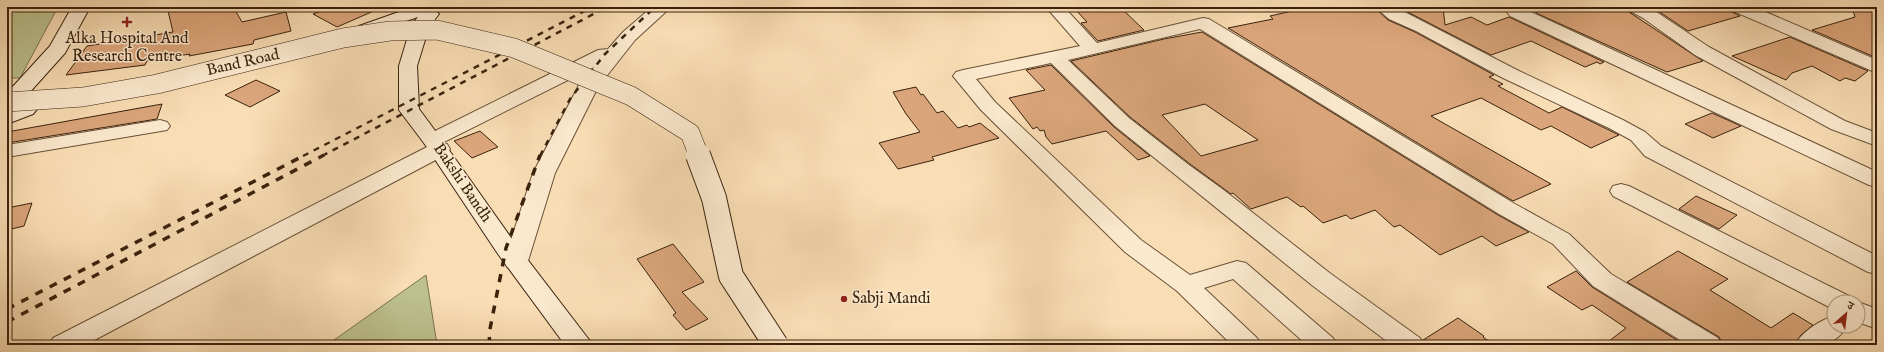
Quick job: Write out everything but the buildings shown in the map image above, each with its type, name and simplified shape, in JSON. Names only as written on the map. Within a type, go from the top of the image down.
[{"type":"street","points":[[7,118],[14,101],[58,49],[83,7]]},
{"type":"street","name":"Band Road","points":[[14,101],[222,68],[296,51],[383,25],[430,7]]},
{"type":"street","name":"Bakshi Bandh","points":[[436,7],[420,26],[408,66],[409,110],[435,144],[516,261],[580,345]]},
{"type":"street","points":[[516,261],[544,173],[589,85],[629,36],[662,7]]},
{"type":"street","points":[[1055,7],[1093,49]]},
{"type":"street","points":[[1384,7],[1395,15],[1422,27],[1510,74],[1616,124],[1638,136],[1654,151],[1877,266]]},
{"type":"street","points":[[1530,7],[1516,12],[1877,180]]},
{"type":"street","points":[[1636,7],[1649,14],[1702,51],[1838,125],[1877,140]]},
{"type":"street","points":[[1739,7],[1877,67]]},
{"type":"street","points":[[1248,345],[1186,285],[1133,246],[988,106],[963,76],[1093,49],[1202,23],[1507,209],[1561,239],[1602,280],[1709,345]]},
{"type":"street","points":[[14,101],[83,97],[157,84],[343,38],[390,31],[437,30],[514,48],[631,96],[690,133],[714,198],[731,276],[776,345]]},
{"type":"street","points":[[62,345],[605,54]]},
{"type":"street","points":[[1056,56],[1064,67],[1122,122],[1142,136],[1181,170],[1223,201],[1322,280],[1411,345]]},
{"type":"street","points":[[7,151],[160,126]]},
{"type":"street","points":[[1621,192],[1826,295]]},
{"type":"street","points":[[1186,285],[1237,269],[1324,345]]},
{"type":"street","points":[[1866,315],[1877,320]]},
{"type":"street","points":[[1808,345],[1826,331]]},
{"type":"green space","points":[[7,7],[58,7],[20,78],[7,78]]},
{"type":"green space","points":[[426,275],[437,345],[327,345]]},
{"type":"railway","points":[[303,156],[592,7]]},
{"type":"railway","points":[[322,156],[607,7]]},
{"type":"railway","points":[[540,156],[570,99],[605,54],[655,7]]},
{"type":"railway","points":[[7,309],[305,155]]},
{"type":"railway","points":[[7,322],[324,155]]},
{"type":"railway","points":[[490,345],[489,334],[506,248],[540,155]]},
{"type":"place","name":"Alka Hospital And Research Centre","points":[[127,22]]},
{"type":"place","name":"Sabji Mandi","points":[[844,299]]}]
